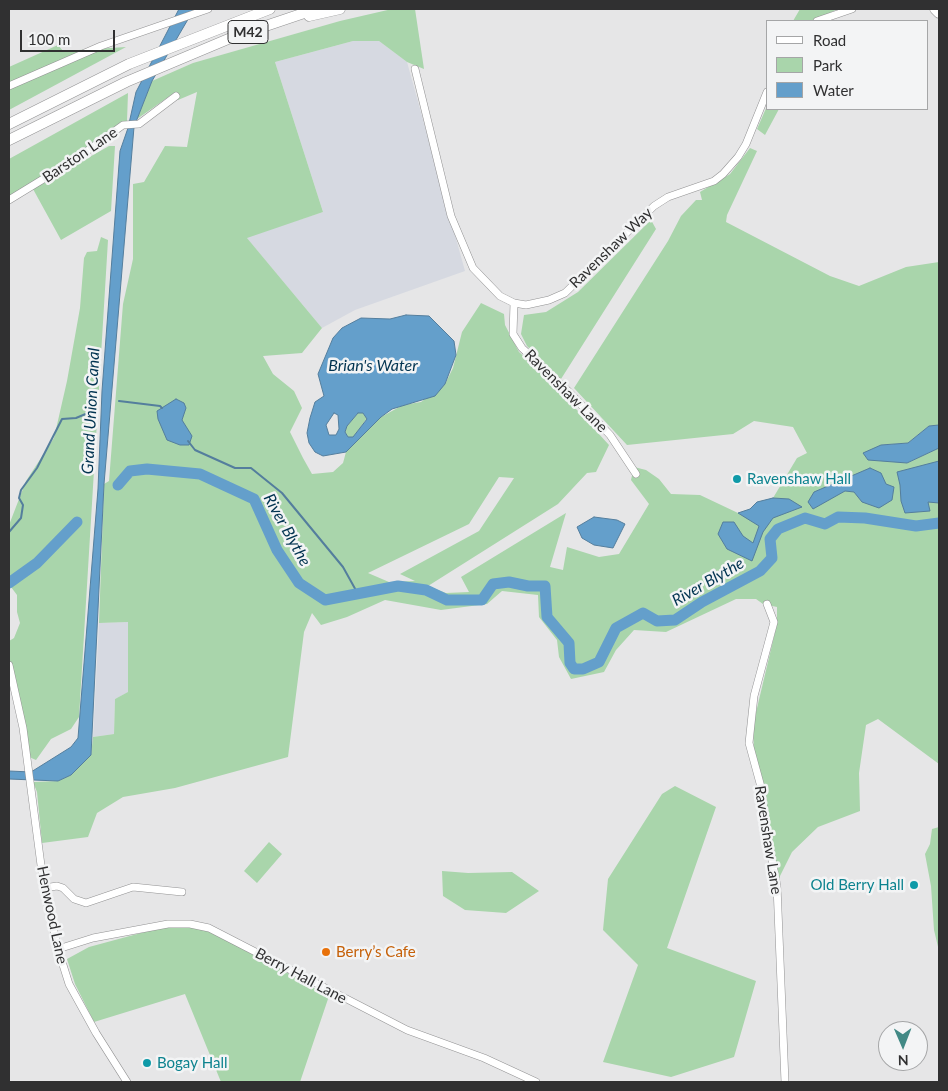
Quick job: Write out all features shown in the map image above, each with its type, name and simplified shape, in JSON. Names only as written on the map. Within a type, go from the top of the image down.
[{"type":"highway","name":"M42","points":[[9,124],[129,64],[182,42],[272,9]]},
{"type":"highway","name":"M42","points":[[9,140],[126,82],[182,58],[316,9]]},
{"type":"highway","points":[[260,28],[340,9]]},
{"type":"highway","points":[[935,9],[939,13]]},
{"type":"street","points":[[9,86],[101,46],[208,9]]},
{"type":"street","points":[[820,20],[852,9]]},
{"type":"street","points":[[415,69],[451,216],[466,252],[473,268],[487,286],[500,296],[514,303]]},
{"type":"street","name":"Ravenshaw Way","points":[[514,303],[526,305],[549,300],[565,293],[654,206],[668,197],[718,178],[738,157],[746,144],[766,94]]},
{"type":"street","name":"Barston Lane","points":[[9,200],[76,159],[123,125],[140,124],[176,96]]},
{"type":"street","name":"Ravenshaw Lane","points":[[514,303],[513,334],[522,348],[568,390],[610,435],[636,474]]},
{"type":"street","name":"Ravenshaw Lane","points":[[767,604],[774,622],[754,696],[748,743],[761,787],[766,828],[777,886],[785,1082]]},
{"type":"street","name":"Henwood Lane","points":[[9,665],[23,728],[44,888],[58,949],[69,984],[127,1082]]},
{"type":"street","points":[[44,888],[57,886],[63,888],[74,899],[86,903],[133,887],[182,892]]},
{"type":"street","name":"Berry Hall Lane","points":[[58,949],[94,938],[168,924],[190,924],[208,928],[408,1030],[484,1058],[536,1082]]},
{"type":"shaded area","points":[[353,41],[379,41],[407,62],[465,271],[355,310],[322,328],[246,237],[323,212],[275,62]]},
{"type":"shaded area","points":[[128,622],[129,692],[115,699],[114,734],[93,737],[99,623]]},
{"type":"green space","points":[[392,9],[415,9],[424,69],[407,62],[379,41],[353,41],[275,62],[323,212],[247,238],[322,328],[302,353],[263,356],[273,374],[294,391],[302,408],[290,432],[312,474],[333,472],[343,463],[346,452],[381,417],[403,405],[421,402],[445,384],[453,368],[462,332],[481,303],[504,314],[505,325],[519,352],[545,375],[609,445],[596,472],[587,473],[558,504],[428,586],[446,593],[469,592],[461,577],[566,513],[550,567],[563,570],[567,547],[599,557],[619,554],[649,504],[631,480],[634,467],[646,470],[659,479],[671,494],[700,495],[738,513],[750,509],[757,502],[773,498],[797,458],[807,453],[793,427],[754,421],[733,434],[627,445],[574,388],[668,241],[681,216],[696,200],[702,200],[700,192],[730,174],[750,148],[757,151],[727,215],[726,222],[830,276],[859,286],[906,267],[939,262],[939,425],[929,426],[908,443],[881,445],[901,461],[907,463],[939,448],[939,764],[878,719],[866,725],[859,773],[860,811],[818,827],[792,852],[778,880],[754,750],[753,725],[777,624],[777,607],[763,604],[756,599],[736,599],[666,632],[634,630],[616,650],[604,672],[571,679],[559,657],[557,640],[539,617],[538,595],[502,591],[487,604],[441,610],[385,600],[347,617],[321,625],[312,613],[304,632],[288,757],[175,788],[123,797],[97,813],[88,837],[42,843],[37,792],[33,782],[58,781],[71,775],[91,755],[93,737],[114,734],[115,699],[128,692],[128,622],[99,623],[104,484],[109,481],[123,304],[133,259],[133,184],[144,182],[165,146],[187,147],[197,92],[178,100],[174,93],[137,119],[152,81],[193,63],[340,21]],"holes":[[[499,477],[514,478],[479,531],[400,574],[415,581],[389,582],[368,573],[469,524]]]},
{"type":"green space","points":[[800,9],[838,9],[814,20],[794,20]]},
{"type":"green space","points":[[58,45],[63,51],[126,47],[9,110],[9,67]]},
{"type":"green space","points":[[128,93],[127,121],[70,160],[9,196],[9,159]]},
{"type":"green space","points":[[766,108],[766,110],[778,110],[765,135],[757,129]]},
{"type":"green space","points":[[109,146],[115,146],[111,211],[61,240],[33,189]]},
{"type":"green space","points":[[651,220],[656,229],[561,379],[527,346],[521,334],[524,315],[546,312],[578,292]]},
{"type":"green space","points":[[101,237],[108,240],[79,717],[71,729],[51,739],[36,760],[29,757],[24,719],[9,658],[9,641],[14,638],[20,623],[17,612],[17,595],[11,587],[9,588],[9,525],[26,481],[54,438],[67,381],[80,308],[84,258],[87,252],[97,251]]},
{"type":"green space","points":[[358,413],[363,413],[367,418],[353,438],[348,437],[345,432],[347,426]]},
{"type":"green space","points":[[675,786],[716,807],[667,948],[756,981],[734,1057],[671,1077],[603,1062],[638,965],[603,930],[608,879],[662,794]]},
{"type":"green space","points":[[939,827],[939,951],[934,930],[931,886],[925,854],[930,844],[932,829]]},
{"type":"green space","points":[[269,842],[282,854],[257,883],[244,871]]},
{"type":"green space","points":[[442,871],[468,873],[512,872],[539,891],[506,913],[465,910],[443,896]]},
{"type":"green space","points":[[183,925],[213,932],[329,996],[300,1082],[221,1082],[185,994],[94,1022],[75,984],[67,959],[89,947],[152,930]]},
{"type":"water","points":[[179,9],[194,9],[152,81],[134,127],[104,484],[91,755],[71,775],[58,781],[9,779],[9,771],[31,772],[71,747],[78,738],[98,489],[102,391],[120,151],[128,128],[136,92]]},
{"type":"water","name":"Brian's Water","points":[[406,315],[429,316],[454,341],[456,355],[445,384],[435,396],[392,409],[381,417],[346,452],[323,456],[315,452],[309,443],[307,433],[315,402],[324,396],[318,374],[333,338],[342,328],[361,318],[390,319]],"holes":[[[334,413],[338,415],[339,429],[336,435],[329,435],[326,425]],[[358,413],[363,413],[367,419],[353,437],[348,437],[345,432],[347,426]]]},
{"type":"water","points":[[176,399],[184,403],[186,408],[182,420],[192,436],[189,445],[180,445],[167,440],[158,419],[157,411]]},
{"type":"water","points":[[939,425],[939,448],[907,463],[868,460],[863,453],[881,445],[908,443],[929,426]]},
{"type":"water","points":[[939,461],[939,503],[928,502],[930,511],[905,513],[901,501],[897,472]]},
{"type":"water","points":[[870,468],[881,473],[886,484],[894,487],[892,500],[879,508],[862,502],[854,492],[845,491],[813,509],[808,502],[814,492]]},
{"type":"water","points":[[773,498],[789,499],[802,507],[773,518],[763,532],[752,561],[727,549],[718,534],[723,522],[734,522],[743,536],[753,543],[759,526],[738,513],[750,509],[757,502]]},
{"type":"water","points":[[594,517],[617,520],[625,524],[613,548],[594,545],[582,538],[577,527]]},
{"type":"waterway","points":[[119,401],[160,406],[162,408]]},
{"type":"waterway","name":"Grand Union Canal","points":[[9,532],[21,518],[23,505],[19,498],[21,490],[37,468],[62,419],[76,418],[88,413]]},
{"type":"waterway","points":[[188,441],[195,450],[235,468],[251,468],[282,493],[343,567],[358,594]]},
{"type":"waterway","name":"River Blythe","points":[[118,485],[130,471],[147,469],[200,474],[254,499],[277,550],[299,583],[325,600],[398,586],[426,590],[447,600],[482,600],[493,584],[509,582],[528,586],[545,586],[547,617],[569,643],[570,663],[574,669],[583,669],[599,662],[616,628],[643,613],[657,621],[675,620],[702,602],[760,571],[772,558],[770,539],[778,529],[805,518],[825,524],[838,517],[865,518],[916,526],[939,523]]},
{"type":"waterway","name":"River Blythe","points":[[9,583],[37,563],[77,522]]},
{"type":"place","name":"Ravenshaw Hall","points":[[737,479]]},
{"type":"place","name":"Old Berry Hall","points":[[914,885]]},
{"type":"place","name":"Berry’s Cafe","points":[[326,952]]},
{"type":"place","name":"Bogay Hall","points":[[147,1063]]}]
